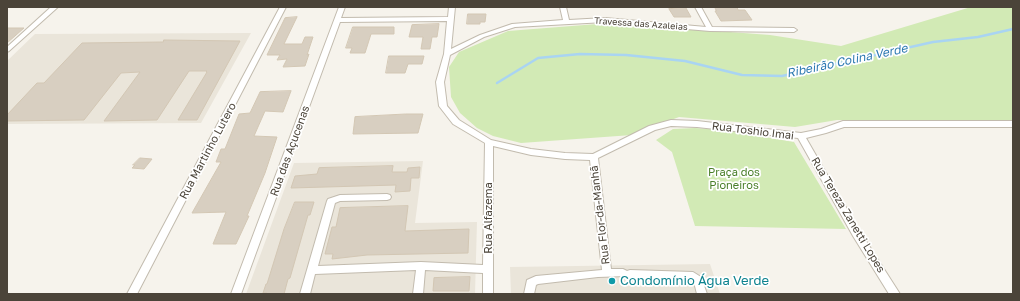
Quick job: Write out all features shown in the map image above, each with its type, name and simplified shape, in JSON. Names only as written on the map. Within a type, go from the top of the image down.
[{"type":"street","points":[[7,50],[55,7]]},
{"type":"street","name":"Rua Martinho Lutero","points":[[132,294],[283,7]]},
{"type":"street","name":"Rua das Açucenas","points":[[236,294],[342,7]]},
{"type":"street","points":[[452,7],[447,54],[440,82],[443,106],[456,122],[489,142],[538,153],[594,157]]},
{"type":"street","points":[[563,7],[566,22]]},
{"type":"street","points":[[698,7],[710,29]]},
{"type":"street","points":[[337,20],[451,19]]},
{"type":"street","name":"Travessa das Azaleias","points":[[447,54],[482,36],[514,25],[605,20],[710,29],[794,30]]},
{"type":"street","name":"Rua Toshio Imai","points":[[594,157],[652,128],[671,124],[697,124],[801,136],[823,131],[843,124],[1013,124]]},
{"type":"street","name":"Rua Tereza Zanetti Lopes","points":[[801,136],[856,233],[895,294]]},
{"type":"street","name":"Rua Alfazema","points":[[488,294],[489,142]]},
{"type":"street","name":"Rua Flor-da-Manhã","points":[[594,157],[601,274]]},
{"type":"street","points":[[305,294],[331,201],[340,198],[387,197]]},
{"type":"street","points":[[312,270],[421,266],[488,269]]},
{"type":"street","points":[[418,294],[421,266]]},
{"type":"street","points":[[529,294],[531,284],[536,280],[601,274],[627,274],[693,276],[698,280],[702,294]]},
{"type":"shaded area","points":[[251,33],[201,123],[7,124],[7,61],[35,34]]},
{"type":"shaded area","points":[[423,161],[415,223],[477,222],[475,294],[246,294],[294,163]]},
{"type":"shaded area","name":"Condomínio Água Verde","points":[[710,264],[720,294],[511,294],[510,267]]},
{"type":"green space","points":[[971,7],[1013,7],[1013,121],[837,120],[795,127],[679,117],[632,135],[521,143],[493,136],[477,128],[460,113],[451,97],[449,67],[459,52],[508,31],[610,23],[770,35],[841,46]]},
{"type":"green space","name":"Praça dos Pioneiros","points":[[695,128],[722,130],[794,142],[846,229],[695,226],[672,152],[656,140],[673,129]]},
{"type":"building","points":[[715,7],[737,7],[738,10],[745,10],[752,20],[721,21],[715,11]]},
{"type":"building","points":[[686,8],[691,17],[674,17],[669,9]]},
{"type":"building","points":[[468,14],[486,14],[485,22],[480,22],[480,24],[467,24]]},
{"type":"building","points":[[297,17],[284,44],[302,44],[305,37],[313,37],[307,55],[309,54],[305,66],[283,67],[287,59],[277,60],[280,55],[267,55],[285,18]]},
{"type":"building","points":[[439,24],[437,37],[432,37],[430,49],[421,49],[423,37],[409,37],[412,25]]},
{"type":"building","points":[[353,27],[394,27],[394,34],[371,34],[365,53],[350,53],[352,48],[346,48]]},
{"type":"building","points":[[7,28],[24,28],[7,43]]},
{"type":"building","points":[[164,40],[240,41],[197,120],[178,120],[207,71],[189,71],[157,120],[104,121],[140,72],[121,73],[84,120],[7,121],[7,115],[37,83],[44,83],[82,43],[163,42]]},
{"type":"building","points":[[389,56],[424,56],[422,64],[408,64],[405,73],[386,73]]},
{"type":"building","points":[[291,91],[283,112],[265,111],[254,136],[277,137],[265,173],[247,216],[249,216],[236,244],[213,244],[226,212],[192,213],[221,162],[216,162],[221,149],[225,149],[239,114],[250,113],[260,92]]},
{"type":"building","points":[[423,114],[418,133],[353,134],[355,117]]},
{"type":"building","points":[[140,158],[152,159],[144,169],[132,168],[135,165],[133,165]]},
{"type":"building","points":[[393,166],[392,172],[407,172],[408,168],[420,167],[419,178],[411,178],[410,191],[395,192],[396,185],[291,188],[295,176],[317,174],[319,168]]},
{"type":"building","points":[[295,202],[314,202],[310,215],[308,215],[290,278],[288,279],[284,294],[263,293],[284,229]]},
{"type":"building","points":[[408,206],[405,231],[469,229],[468,253],[367,255],[332,259],[333,254],[325,254],[332,227],[336,227],[340,208]]},
{"type":"building","points":[[470,277],[469,291],[433,291],[434,278]]},
{"type":"waterway","name":"Ribeirão Colina Verde","points":[[497,83],[538,58],[580,54],[626,55],[685,61],[742,75],[782,76],[933,42],[978,37],[1013,29]]},
{"type":"place","name":"Condomínio Água Verde","points":[[612,281]]}]
